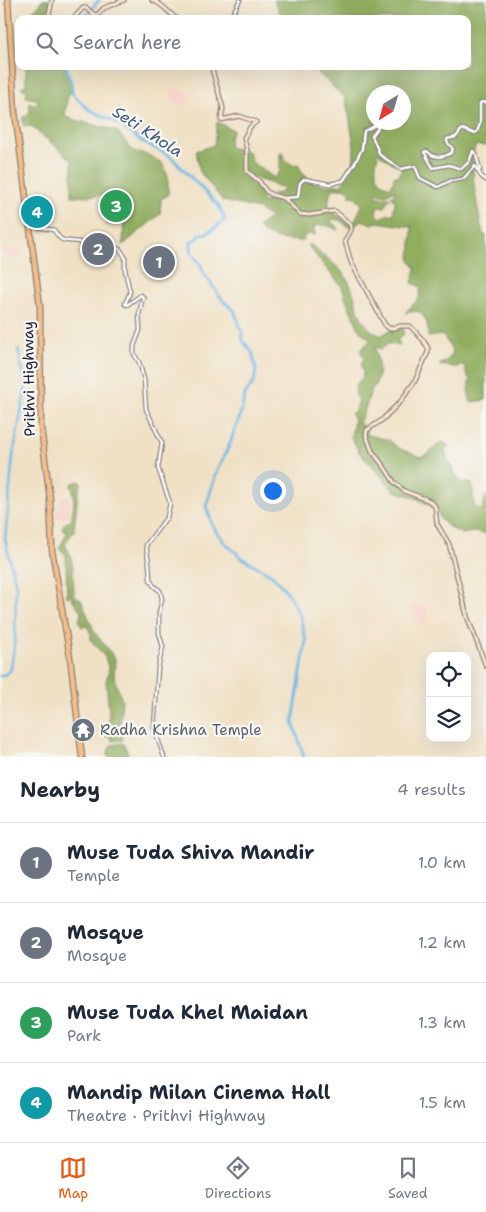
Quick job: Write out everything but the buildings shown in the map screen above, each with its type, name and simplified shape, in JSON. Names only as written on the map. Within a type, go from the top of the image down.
[{"type":"highway","name":"Prithvi Highway","points":[[8,0],[15,112],[40,306],[41,427],[50,499],[52,550],[70,657],[82,757]]},
{"type":"main road","points":[[49,15],[52,0]]},
{"type":"main road","points":[[97,15],[104,8],[124,0]]},
{"type":"main road","points":[[152,0],[163,4],[172,15]]},
{"type":"main road","points":[[77,15],[82,9],[86,8],[95,15]]},
{"type":"main road","points":[[212,70],[223,108],[222,120],[239,116],[256,122],[250,127],[244,138],[247,150],[248,171],[269,193],[284,198],[300,214],[309,215],[335,211],[351,225],[345,242],[351,262],[385,324],[390,329],[410,326],[424,340],[428,348],[419,374],[405,396],[382,420],[368,430],[366,435],[372,451],[396,484],[409,494],[430,501],[435,506],[437,524],[449,544],[467,616],[486,666]]},
{"type":"street","points":[[232,15],[240,0]]},
{"type":"street","points":[[480,174],[477,158],[473,151],[469,162],[461,169],[449,164],[433,168],[424,152],[427,151],[431,156],[435,157],[451,153],[453,149],[447,142],[447,139],[456,137],[462,129],[473,133],[477,132],[480,124],[480,104],[482,102],[486,103]]},
{"type":"street","points":[[284,198],[298,197],[300,183],[304,179],[330,184],[343,181],[356,164],[362,149],[364,130],[376,125],[378,129],[372,136],[381,156],[401,169],[416,167],[420,178],[434,186],[464,179],[475,166],[486,180]]},
{"type":"street","points":[[29,226],[54,230],[63,241],[79,242],[84,246],[105,246],[120,249],[125,257],[125,272],[130,292],[125,304],[127,305],[141,295],[143,296],[139,314],[140,330],[134,346],[134,354],[139,362],[144,379],[146,408],[162,443],[158,468],[170,503],[167,517],[146,545],[150,579],[153,585],[160,591],[162,598],[159,613],[163,647],[158,667],[154,728],[164,757]]},
{"type":"shaded area","points":[[173,87],[189,93],[186,107],[172,101],[170,94]]},
{"type":"shaded area","points":[[20,248],[21,257],[6,259],[3,250]]},
{"type":"shaded area","points":[[60,496],[70,497],[69,519],[54,517],[61,506]]},
{"type":"shaded area","points":[[426,606],[428,622],[418,624],[411,607]]},
{"type":"green space","points":[[41,0],[51,0],[48,15],[32,15],[31,12],[40,5]]},
{"type":"green space","points":[[274,0],[486,0],[486,146],[476,145],[473,175],[483,234],[486,235],[486,400],[471,402],[468,391],[470,380],[466,373],[465,365],[455,367],[439,365],[449,359],[453,353],[445,338],[441,335],[428,337],[427,322],[418,311],[405,313],[419,298],[421,287],[412,283],[416,269],[410,260],[412,227],[377,222],[372,224],[362,220],[354,227],[349,227],[339,220],[331,219],[338,228],[337,230],[326,225],[314,226],[315,235],[306,234],[302,241],[272,237],[258,227],[266,220],[272,219],[259,209],[223,201],[200,172],[196,151],[214,145],[217,122],[233,130],[229,138],[230,148],[249,152],[252,162],[274,178],[280,171],[280,153],[282,151],[285,160],[293,165],[298,164],[301,171],[310,180],[322,185],[342,184],[353,168],[354,147],[345,98],[315,70],[471,70],[471,15],[281,15]],"holes":[[[375,153],[402,169],[399,176],[394,176],[390,187],[385,185],[377,175],[376,165],[378,156]],[[251,176],[277,187],[281,186],[284,188],[280,193],[273,194],[275,198],[269,203],[267,199],[265,204],[257,186],[249,182]],[[344,188],[351,192],[349,196],[356,197],[362,205],[354,223],[350,224],[330,210],[329,199],[331,192],[333,189]],[[395,191],[391,196],[395,201],[393,215],[389,214],[381,218],[376,213],[378,206],[385,207],[388,199],[390,200],[389,197],[377,197],[376,192],[386,195]]]},
{"type":"green space","points":[[26,70],[67,70],[72,83],[72,89],[67,99],[65,117],[117,131],[133,151],[151,156],[162,163],[168,177],[168,195],[161,199],[160,214],[123,245],[124,195],[72,196],[72,160],[31,126],[24,127],[23,117],[30,113],[29,103],[36,104],[39,100],[26,97],[27,89],[22,89],[22,86],[26,86]]},
{"type":"green space","points":[[109,195],[124,195],[123,217],[120,224],[107,224]]},
{"type":"green space","points":[[307,245],[311,245],[343,273],[350,285],[361,317],[372,331],[381,336],[405,324],[404,334],[398,340],[400,345],[388,344],[382,349],[375,347],[378,365],[377,379],[359,424],[364,426],[368,435],[389,440],[398,448],[421,457],[429,453],[442,441],[449,446],[444,450],[454,473],[463,484],[471,482],[474,507],[482,510],[486,495],[486,534],[474,532],[462,534],[449,527],[441,520],[437,511],[428,504],[394,491],[359,452],[351,437],[354,420],[351,414],[356,409],[359,400],[356,395],[355,386],[363,375],[361,365],[364,358],[360,350],[371,340],[358,327],[342,287]]},
{"type":"green space","points":[[80,481],[74,531],[65,545],[72,562],[74,594],[67,597],[66,554],[59,549],[68,531],[62,529],[64,524],[71,521],[74,498],[71,485]]},
{"type":"green space","points":[[75,596],[81,600],[95,633],[115,658],[114,678],[122,700],[120,724],[123,740],[112,741],[111,737],[102,735],[102,726],[108,727],[109,711],[106,682],[109,670],[105,657],[91,640],[91,634],[87,626],[82,627],[79,622],[81,612],[71,597]]},
{"type":"green space","points":[[123,743],[130,757],[108,757],[111,745]]},
{"type":"waterway","name":"Seti Khola","points":[[86,15],[99,0]]},
{"type":"waterway","name":"Seti Khola","points":[[67,70],[72,93],[88,109],[117,123],[143,142],[170,156],[218,205],[225,219],[211,231],[200,234],[198,239],[191,241],[191,252],[223,301],[234,310],[242,332],[243,341],[252,352],[256,370],[254,382],[245,394],[240,416],[229,446],[217,470],[206,506],[213,527],[225,543],[242,558],[272,575],[288,593],[300,616],[306,641],[293,722],[304,757]]},
{"type":"waterway","points":[[0,676],[6,674],[11,669],[15,639],[16,586],[5,539],[13,456],[26,386],[18,349]]},
{"type":"place","name":"Muse Tuda Khel Maidan","points":[[116,206]]},
{"type":"place","name":"Mandip Milan Cinema Hall","points":[[37,212]]},
{"type":"place","name":"Mosque","points":[[98,249]]},
{"type":"place","name":"Muse Tuda Shiva Mandir","points":[[159,262]]},
{"type":"place","name":"Radha Krishna Temple","points":[[83,730]]}]
